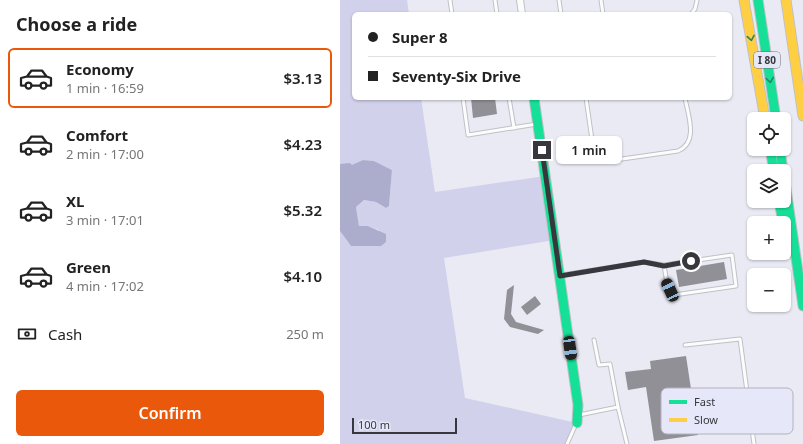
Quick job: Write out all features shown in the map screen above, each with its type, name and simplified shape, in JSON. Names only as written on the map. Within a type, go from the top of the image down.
[{"type":"main road","points":[[744,0],[764,112]]},
{"type":"main road","name":"I 80","points":[[758,0],[775,112]]},
{"type":"main road","name":"I 80","points":[[786,0],[803,116]]},
{"type":"main road","points":[[534,100],[578,405],[577,419]]},
{"type":"main road","points":[[789,208],[803,306]]},
{"type":"street","points":[[520,0],[522,12]]},
{"type":"lane","points":[[450,0],[452,12]]},
{"type":"lane","points":[[495,0],[497,12]]},
{"type":"lane","points":[[559,0],[561,12]]},
{"type":"lane","points":[[601,0],[603,12]]},
{"type":"lane","points":[[693,12],[697,0]]},
{"type":"lane","points":[[463,100],[468,135],[538,124]]},
{"type":"lane","points":[[509,100],[514,128]]},
{"type":"lane","points":[[586,100],[594,154],[601,160],[608,161],[678,151],[685,147],[690,141],[691,135],[685,100]]},
{"type":"lane","points":[[560,276],[644,262],[664,266],[732,255],[736,286],[674,295],[667,283],[664,266]]},
{"type":"lane","points":[[685,345],[740,339],[747,388]]},
{"type":"lane","points":[[594,340],[599,366],[610,364],[627,444]]},
{"type":"lane","points":[[567,444],[577,419],[618,407]]},
{"type":"lane","points":[[753,434],[754,444]]},
{"type":"shaded area","points":[[340,0],[407,0],[409,12],[352,12],[352,100],[421,100],[435,192],[545,176],[555,240],[444,258],[465,398],[577,423],[567,444],[340,444],[340,231],[351,246],[381,246],[379,230],[368,226],[359,226],[356,207],[364,200],[376,202],[386,208],[389,206],[392,170],[374,161],[363,160],[352,166],[340,164]]},
{"type":"shaded area","points":[[363,160],[374,161],[392,170],[389,206],[386,208],[376,202],[364,200],[356,207],[359,226],[368,226],[386,234],[386,242],[381,246],[351,246],[340,231],[340,164],[350,163],[352,165]]},
{"type":"building","points":[[471,100],[495,100],[497,114],[473,118]]},
{"type":"building","points":[[724,262],[727,279],[679,287],[676,270]]},
{"type":"building","points":[[514,285],[511,314],[516,322],[544,330],[538,334],[510,327],[504,319],[507,290]]},
{"type":"building","points":[[535,296],[541,304],[527,315],[521,307]]},
{"type":"building","points":[[686,356],[691,388],[661,388],[661,434],[698,435],[654,441],[646,387],[628,390],[625,372],[651,369],[650,361]]},
{"type":"traffic: fast","points":[[758,0],[775,112]]},
{"type":"traffic: fast","points":[[534,100],[578,405],[577,423]]},
{"type":"traffic: fast","points":[[771,156],[773,164]]},
{"type":"traffic: fast","points":[[781,156],[782,164]]},
{"type":"traffic: fast","points":[[780,208],[782,216]]},
{"type":"traffic: fast","points":[[789,208],[803,306]]},
{"type":"traffic: slow","points":[[744,0],[764,112]]},
{"type":"traffic: slow","points":[[786,0],[803,116]]},
{"type":"route","points":[[542,150],[560,276],[644,262],[664,266],[691,261]]}]
